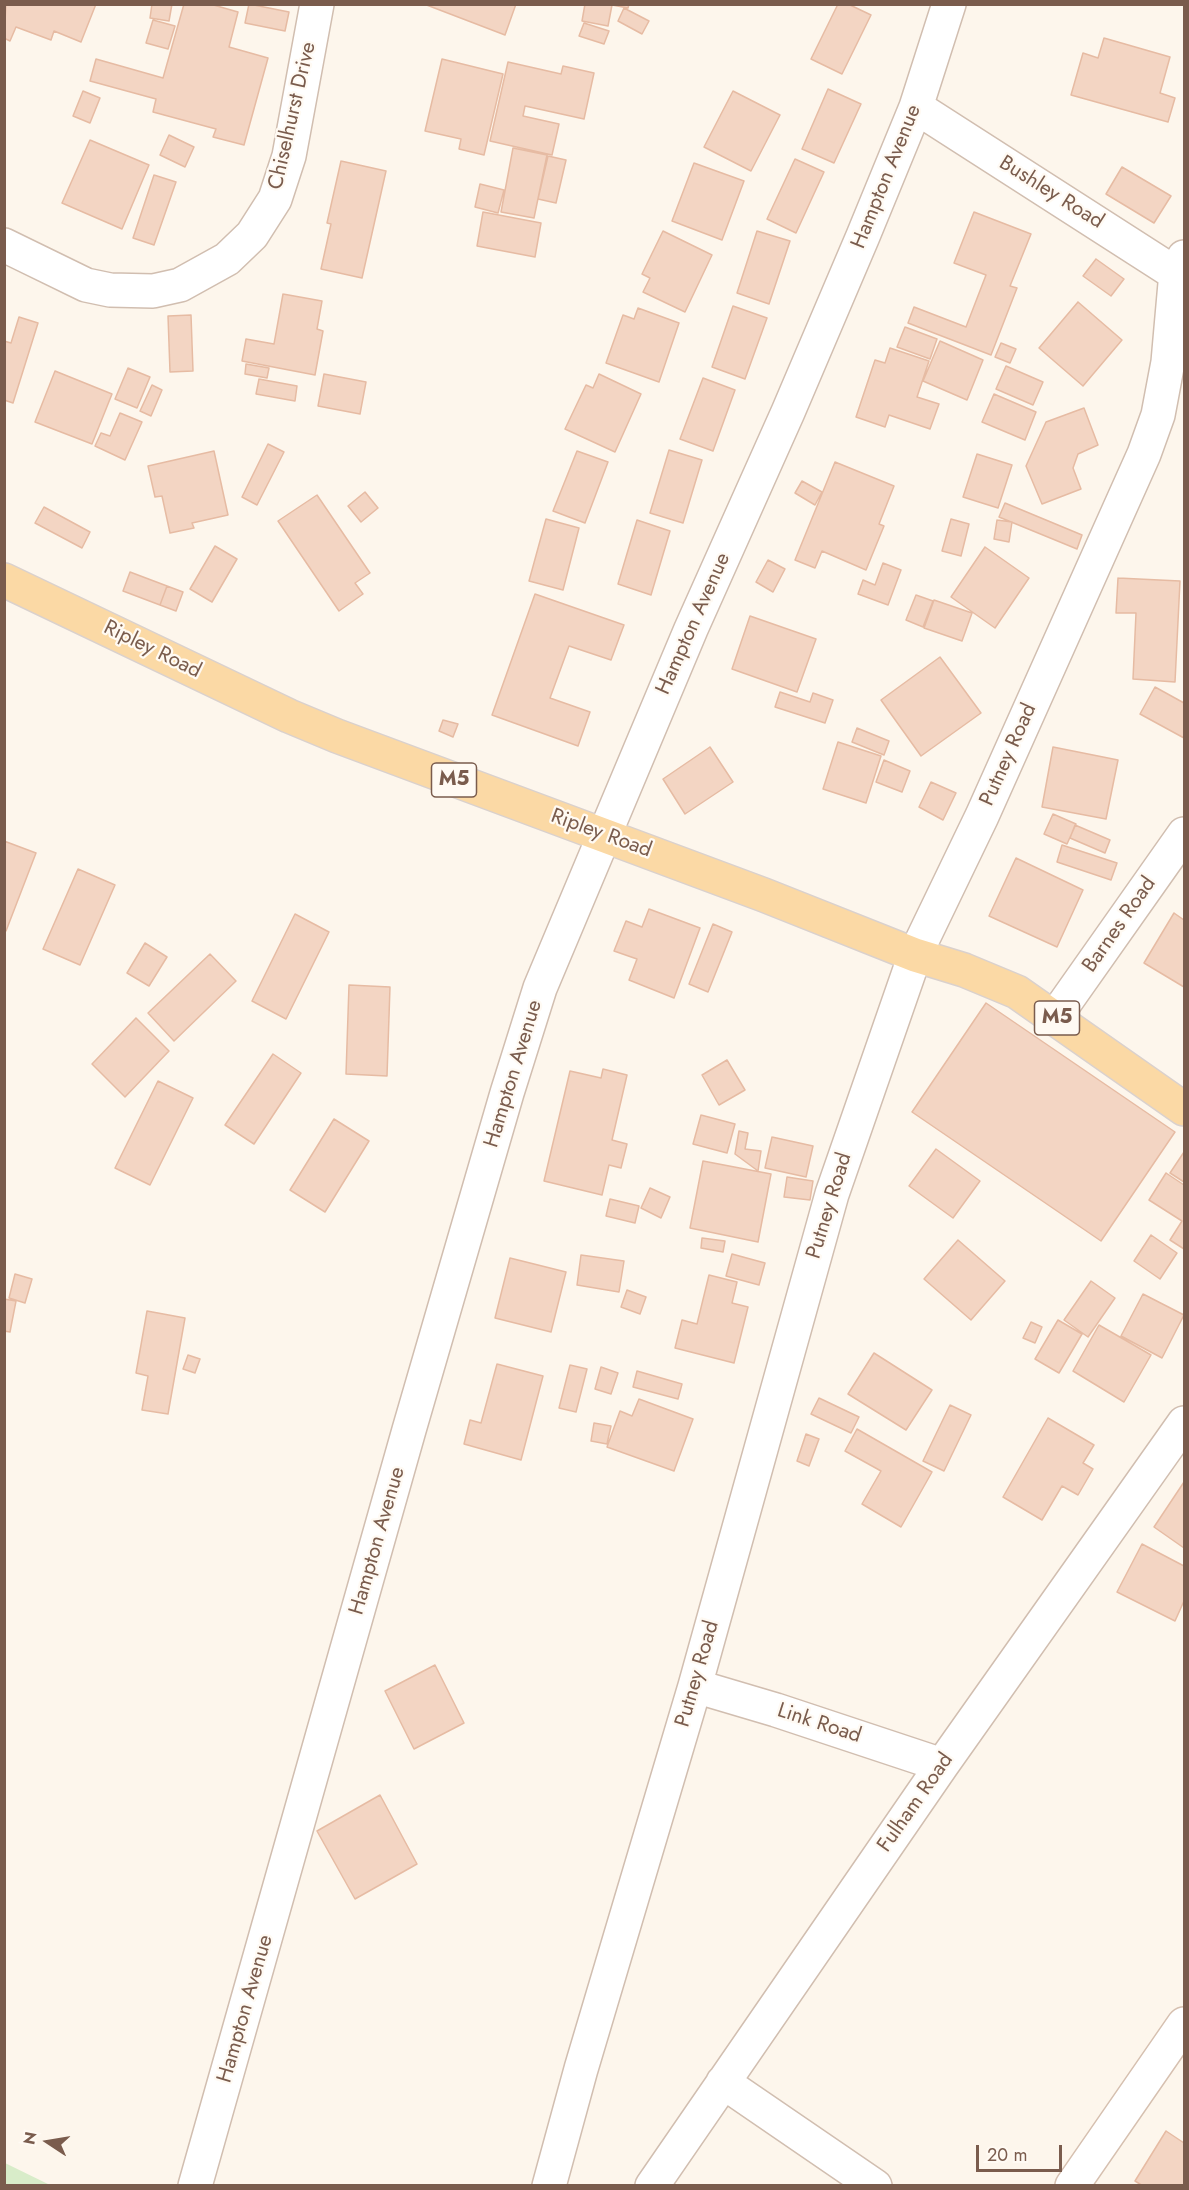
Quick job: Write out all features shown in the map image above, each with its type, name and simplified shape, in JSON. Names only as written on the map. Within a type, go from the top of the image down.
[{"type":"main road","name":"Ripley Road","points":[[4,580],[298,720],[337,736],[764,895],[915,955],[964,970],[1008,988],[1055,1017],[1185,1108]]},
{"type":"street","name":"Chiselhurst Drive","points":[[4,245],[87,285],[110,290],[153,291],[180,285],[227,259],[252,235],[275,199],[289,156],[317,4]]},
{"type":"street","name":"Hampton Avenue","points":[[195,2186],[507,1093],[540,988],[691,629],[788,412],[916,107],[949,4]]},
{"type":"street","name":"Bushley Road","points":[[916,107],[1182,269]]},
{"type":"street","name":"Putney Road","points":[[549,2186],[591,2035],[695,1686],[832,1194],[915,955],[982,816],[1144,454],[1158,415],[1182,269]]},
{"type":"street","name":"Barnes Road","points":[[1055,1017],[1185,834]]},
{"type":"street","name":"Fulham Road","points":[[652,2186],[942,1765],[1185,1423]]},
{"type":"street","name":"Link Road","points":[[695,1686],[776,1710],[942,1765]]},
{"type":"street","points":[[1072,2186],[1185,2024]]},
{"type":"street","points":[[723,2082],[875,2186]]},
{"type":"green space","points":[[5,2163],[50,2185],[5,2185]]},
{"type":"building","points":[[6,4],[96,4],[81,42],[54,31],[51,40],[16,27],[10,41],[4,38]]},
{"type":"building","points":[[152,4],[172,4],[169,21],[150,18]]},
{"type":"building","points":[[184,4],[210,4],[238,12],[229,47],[268,58],[244,145],[213,137],[216,129],[153,112],[156,99],[90,81],[96,59],[163,78]]},
{"type":"building","points":[[249,4],[289,12],[285,31],[245,23]]},
{"type":"building","points":[[424,4],[516,4],[505,35]]},
{"type":"building","points":[[585,4],[629,4],[628,8],[612,5],[608,26],[582,21]]},
{"type":"building","points":[[838,4],[848,4],[871,15],[842,74],[811,59]]},
{"type":"building","points":[[624,8],[649,21],[642,34],[618,21]]},
{"type":"building","points":[[153,20],[175,26],[168,49],[146,43]]},
{"type":"building","points":[[584,23],[609,31],[604,44],[579,36]]},
{"type":"building","points":[[1104,38],[1170,57],[1160,93],[1175,98],[1168,122],[1071,95],[1083,53],[1098,58]]},
{"type":"building","points":[[442,59],[503,74],[484,155],[459,149],[461,139],[425,131]]},
{"type":"building","points":[[508,62],[561,74],[563,66],[594,73],[584,119],[525,106],[523,116],[559,124],[552,155],[490,141]]},
{"type":"building","points":[[828,89],[861,104],[834,163],[802,149]]},
{"type":"building","points":[[83,91],[100,98],[90,123],[73,116]]},
{"type":"building","points":[[733,91],[780,115],[751,171],[704,147]]},
{"type":"building","points":[[169,135],[194,147],[185,167],[160,155]]},
{"type":"building","points":[[90,140],[149,165],[122,229],[62,203]]},
{"type":"building","points":[[513,148],[547,155],[534,218],[501,212]]},
{"type":"building","points":[[548,156],[566,160],[556,203],[538,199]]},
{"type":"building","points":[[795,159],[824,172],[796,233],[767,219]]},
{"type":"building","points":[[341,161],[386,171],[362,278],[321,269],[331,224],[327,223]]},
{"type":"building","points":[[694,163],[744,181],[722,240],[672,221]]},
{"type":"building","points":[[1122,167],[1171,196],[1154,223],[1106,194]]},
{"type":"building","points":[[154,175],[176,182],[154,245],[133,238]]},
{"type":"building","points":[[480,184],[504,190],[498,213],[475,207]]},
{"type":"building","points":[[483,212],[541,223],[535,257],[477,246]]},
{"type":"building","points":[[974,212],[1031,234],[1010,286],[1017,288],[991,355],[908,323],[914,307],[966,327],[986,275],[954,263]]},
{"type":"building","points":[[663,231],[712,255],[685,312],[643,292],[650,278],[642,274]]},
{"type":"building","points":[[757,231],[790,241],[769,304],[737,293]]},
{"type":"building","points":[[1096,259],[1124,279],[1111,296],[1083,276]]},
{"type":"building","points":[[283,294],[322,301],[317,329],[323,331],[315,375],[242,361],[246,339],[274,344]]},
{"type":"building","points":[[1078,302],[1122,340],[1083,386],[1039,348]]},
{"type":"building","points":[[733,306],[767,318],[745,379],[712,367]]},
{"type":"building","points":[[638,308],[679,323],[659,382],[606,363],[623,315],[634,319]]},
{"type":"building","points":[[191,315],[193,371],[170,372],[168,316]]},
{"type":"building","points":[[19,317],[38,323],[13,403],[4,400],[4,341],[11,343]]},
{"type":"building","points":[[905,327],[937,339],[930,359],[897,347]]},
{"type":"building","points":[[940,341],[983,360],[967,400],[923,381]]},
{"type":"building","points":[[1001,343],[1016,349],[1010,363],[995,357]]},
{"type":"building","points":[[890,348],[929,361],[917,397],[939,404],[930,429],[889,415],[885,427],[856,417],[875,360],[885,363]]},
{"type":"building","points":[[246,364],[269,368],[267,378],[245,374]]},
{"type":"building","points":[[1006,366],[1043,382],[1033,405],[996,389]]},
{"type":"building","points":[[128,368],[150,377],[137,408],[115,399]]},
{"type":"building","points":[[55,371],[112,394],[92,444],[35,422]]},
{"type":"building","points":[[324,374],[366,382],[360,414],[318,406]]},
{"type":"building","points":[[599,374],[641,394],[615,452],[565,429],[586,385],[593,388]]},
{"type":"building","points":[[703,378],[735,390],[713,451],[680,439]]},
{"type":"building","points":[[259,379],[297,386],[295,401],[256,394]]},
{"type":"building","points":[[152,385],[162,390],[151,416],[140,411]]},
{"type":"building","points":[[994,394],[1036,412],[1025,440],[982,422]]},
{"type":"building","points":[[1084,408],[1098,445],[1078,454],[1073,468],[1081,489],[1042,504],[1026,466],[1046,422]]},
{"type":"building","points":[[120,413],[142,422],[125,460],[95,446],[101,433],[110,436]]},
{"type":"building","points":[[268,444],[284,452],[257,505],[242,497]]},
{"type":"building","points":[[669,450],[702,460],[683,523],[650,513]]},
{"type":"building","points":[[214,451],[228,515],[192,523],[194,528],[170,533],[162,496],[155,497],[148,466]]},
{"type":"building","points":[[577,451],[608,462],[585,523],[553,511]]},
{"type":"building","points":[[977,454],[1012,465],[998,508],[963,497]]},
{"type":"building","points":[[835,462],[894,486],[879,524],[884,526],[866,570],[822,551],[815,568],[795,560]]},
{"type":"building","points":[[802,481],[822,492],[815,505],[795,493]]},
{"type":"building","points":[[365,492],[378,508],[361,522],[348,506]]},
{"type":"building","points":[[317,495],[370,573],[355,583],[363,594],[339,611],[278,521]]},
{"type":"building","points":[[1005,503],[1082,535],[1077,549],[999,517]]},
{"type":"building","points":[[44,507],[90,532],[82,548],[35,523]]},
{"type":"building","points":[[546,519],[579,528],[563,590],[529,581]]},
{"type":"building","points":[[951,519],[969,524],[961,556],[942,551]]},
{"type":"building","points":[[637,520],[670,531],[651,595],[618,584]]},
{"type":"building","points":[[997,520],[1012,522],[1009,542],[994,539]]},
{"type":"building","points":[[215,546],[237,559],[212,602],[190,589]]},
{"type":"building","points":[[985,547],[1029,578],[995,628],[951,597]]},
{"type":"building","points":[[768,560],[785,569],[773,592],[756,582]]},
{"type":"building","points":[[883,563],[901,570],[888,605],[858,594],[863,580],[875,585]]},
{"type":"building","points":[[130,572],[167,586],[160,605],[123,591]]},
{"type":"building","points":[[1118,578],[1180,581],[1175,682],[1133,679],[1136,613],[1116,613]]},
{"type":"building","points":[[167,586],[183,592],[176,611],[160,605]]},
{"type":"building","points":[[535,594],[624,625],[611,660],[569,646],[550,698],[590,712],[578,746],[492,715]]},
{"type":"building","points":[[916,595],[933,601],[923,627],[906,620]]},
{"type":"building","points":[[934,600],[972,613],[962,641],[924,628]]},
{"type":"building","points":[[750,616],[816,639],[797,692],[732,669]]},
{"type":"building","points":[[940,657],[981,713],[921,756],[881,700]]},
{"type":"building","points":[[1155,687],[1184,703],[1184,738],[1140,714]]},
{"type":"building","points":[[780,692],[810,702],[813,693],[833,700],[825,723],[775,707]]},
{"type":"building","points":[[443,720],[458,724],[453,737],[439,731]]},
{"type":"building","points":[[857,728],[889,741],[884,755],[852,742]]},
{"type":"building","points":[[838,742],[881,756],[866,803],[823,789]]},
{"type":"building","points":[[710,747],[733,782],[685,814],[663,779]]},
{"type":"building","points":[[1053,747],[1118,760],[1106,819],[1042,807]]},
{"type":"building","points":[[884,760],[910,771],[902,792],[876,782]]},
{"type":"building","points":[[931,782],[956,793],[943,820],[919,807]]},
{"type":"building","points":[[1053,814],[1076,824],[1067,844],[1044,834]]},
{"type":"building","points":[[1075,825],[1110,840],[1105,853],[1070,838]]},
{"type":"building","points":[[4,841],[36,853],[6,931],[4,931]]},
{"type":"building","points":[[1062,845],[1117,863],[1111,880],[1057,862]]},
{"type":"building","points":[[1016,858],[1083,890],[1057,947],[989,916]]},
{"type":"building","points":[[78,869],[115,885],[80,965],[43,949]]},
{"type":"building","points":[[649,909],[700,928],[674,998],[629,980],[637,959],[614,951],[626,921],[642,927]]},
{"type":"building","points":[[1174,913],[1184,920],[1184,987],[1144,963]]},
{"type":"building","points":[[295,914],[329,932],[286,1019],[252,1001]]},
{"type":"building","points":[[713,924],[732,932],[708,992],[689,984]]},
{"type":"building","points":[[145,943],[167,957],[149,986],[127,973]]},
{"type":"building","points":[[210,954],[236,981],[174,1041],[148,1013]]},
{"type":"building","points":[[349,985],[390,987],[387,1076],[346,1074]]},
{"type":"building","points":[[986,1003],[1175,1132],[1101,1241],[912,1112]]},
{"type":"building","points":[[136,1018],[169,1051],[125,1097],[92,1064]]},
{"type":"building","points":[[273,1054],[301,1073],[254,1144],[225,1125]]},
{"type":"building","points":[[727,1060],[745,1090],[719,1105],[702,1075]]},
{"type":"building","points":[[603,1069],[627,1075],[612,1140],[627,1144],[621,1168],[609,1165],[602,1195],[544,1181],[570,1071],[601,1078]]},
{"type":"building","points":[[158,1081],[193,1098],[150,1185],[115,1168]]},
{"type":"building","points":[[701,1115],[735,1124],[727,1153],[693,1144]]},
{"type":"building","points":[[334,1119],[369,1141],[325,1212],[290,1190]]},
{"type":"building","points":[[739,1131],[748,1133],[745,1149],[761,1151],[758,1171],[735,1154]]},
{"type":"building","points":[[772,1137],[813,1146],[806,1177],[765,1168]]},
{"type":"building","points":[[936,1149],[980,1181],[953,1218],[909,1186]]},
{"type":"building","points":[[1184,1152],[1184,1182],[1170,1173]]},
{"type":"building","points":[[703,1161],[771,1174],[758,1242],[690,1228]]},
{"type":"building","points":[[1166,1173],[1184,1185],[1184,1249],[1170,1240],[1182,1221],[1149,1200]]},
{"type":"building","points":[[787,1177],[813,1181],[810,1200],[784,1197]]},
{"type":"building","points":[[650,1188],[670,1197],[661,1218],[641,1208]]},
{"type":"building","points":[[610,1199],[639,1206],[635,1223],[606,1216]]},
{"type":"building","points":[[1151,1235],[1177,1253],[1160,1279],[1134,1261]]},
{"type":"building","points":[[702,1238],[725,1241],[723,1252],[701,1248]]},
{"type":"building","points":[[958,1240],[1005,1281],[971,1320],[924,1279]]},
{"type":"building","points":[[732,1254],[765,1263],[759,1285],[726,1276]]},
{"type":"building","points":[[581,1255],[624,1261],[619,1292],[577,1285]]},
{"type":"building","points":[[510,1258],[566,1272],[551,1332],[495,1318]]},
{"type":"building","points":[[15,1274],[32,1279],[25,1303],[9,1298]]},
{"type":"building","points":[[709,1275],[737,1282],[732,1303],[748,1307],[734,1363],[675,1348],[682,1320],[697,1324]]},
{"type":"building","points":[[1091,1281],[1115,1298],[1088,1337],[1064,1320]]},
{"type":"building","points":[[627,1290],[646,1297],[640,1314],[621,1307]]},
{"type":"building","points":[[1143,1294],[1184,1315],[1162,1358],[1121,1336]]},
{"type":"building","points":[[4,1299],[16,1301],[10,1332],[4,1331]]},
{"type":"building","points":[[147,1311],[185,1318],[168,1414],[142,1410],[148,1376],[136,1373]]},
{"type":"building","points":[[1058,1320],[1082,1334],[1059,1373],[1035,1359]]},
{"type":"building","points":[[1031,1322],[1042,1327],[1035,1343],[1023,1338]]},
{"type":"building","points":[[1099,1325],[1151,1355],[1124,1402],[1073,1371]]},
{"type":"building","points":[[874,1353],[932,1390],[906,1430],[848,1394]]},
{"type":"building","points":[[188,1355],[200,1359],[195,1373],[183,1369]]},
{"type":"building","points":[[497,1364],[543,1376],[521,1460],[464,1444],[470,1420],[481,1423]]},
{"type":"building","points":[[570,1365],[587,1369],[576,1412],[559,1408]]},
{"type":"building","points":[[601,1367],[618,1373],[611,1394],[595,1389]]},
{"type":"building","points":[[637,1371],[682,1384],[678,1399],[633,1387]]},
{"type":"building","points":[[819,1398],[859,1417],[851,1433],[811,1414]]},
{"type":"building","points":[[639,1399],[693,1419],[674,1471],[607,1447],[620,1411],[632,1416]]},
{"type":"building","points":[[950,1405],[971,1415],[944,1471],[923,1461]]},
{"type":"building","points":[[1048,1418],[1094,1445],[1083,1463],[1093,1469],[1078,1495],[1062,1486],[1042,1520],[1003,1497]]},
{"type":"building","points":[[594,1423],[611,1426],[607,1444],[591,1441]]},
{"type":"building","points":[[857,1429],[932,1472],[901,1527],[862,1504],[881,1471],[845,1451]]},
{"type":"building","points":[[806,1434],[819,1439],[809,1466],[797,1461]]},
{"type":"building","points":[[1184,1482],[1184,1548],[1154,1527]]},
{"type":"building","points":[[1142,1544],[1184,1566],[1184,1601],[1175,1621],[1117,1592]]},
{"type":"building","points":[[435,1665],[464,1723],[414,1749],[385,1691]]},
{"type":"building","points":[[380,1795],[417,1864],[355,1899],[317,1831]]},
{"type":"building","points":[[1166,2131],[1184,2143],[1184,2186],[1143,2186],[1135,2181]]}]
